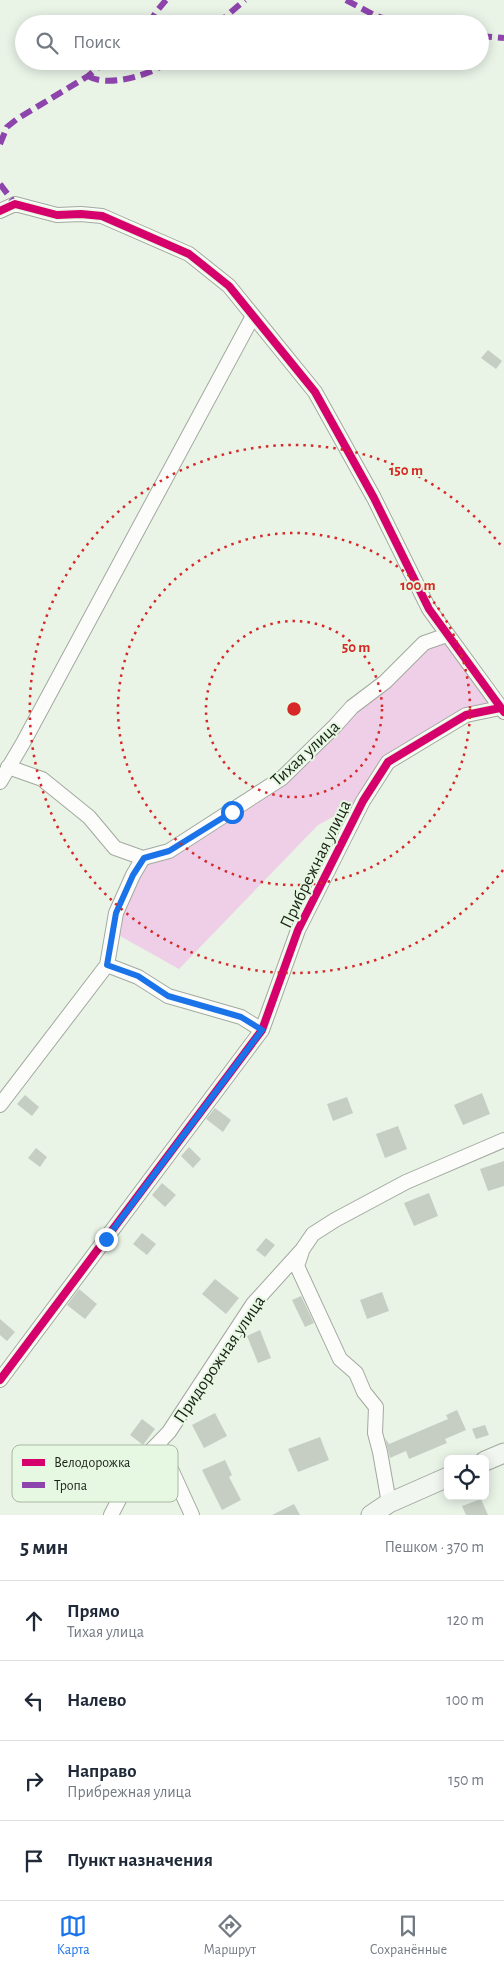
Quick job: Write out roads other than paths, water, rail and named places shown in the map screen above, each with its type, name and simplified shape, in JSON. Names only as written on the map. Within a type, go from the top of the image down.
[{"type":"street","points":[[0,211],[15,204],[57,215],[80,214],[102,216],[189,254],[228,286],[315,392],[374,498],[429,609],[502,710]]},
{"type":"street","points":[[0,782],[253,316]]},
{"type":"street","name":"Тихая улица","points":[[144,858],[169,851],[282,778],[336,726],[352,707],[385,682],[424,643],[447,635]]},
{"type":"street","name":"Прибрежная улица","points":[[0,1380],[262,1030],[298,930],[363,801],[388,762],[466,715],[502,710]]},
{"type":"street","points":[[0,1105],[107,965],[116,913],[133,875],[144,858],[116,848],[89,817],[42,779],[8,767]]},
{"type":"street","points":[[107,965],[138,976],[168,996],[241,1017],[262,1030]]},
{"type":"street","name":"Придорожная улица","points":[[156,1445],[169,1432],[253,1304],[302,1250],[313,1234],[406,1182],[504,1140]]},
{"type":"street","points":[[302,1250],[297,1266],[340,1359],[356,1374],[364,1392],[376,1407],[375,1433],[389,1503]]},
{"type":"street","points":[[489,1459],[504,1453]]},
{"type":"street","points":[[371,1515],[389,1503],[444,1479]]},
{"type":"street","points":[[178,1484],[192,1515]]},
{"type":"street","name":"Придорожная улица","points":[[111,1515],[118,1502]]}]
